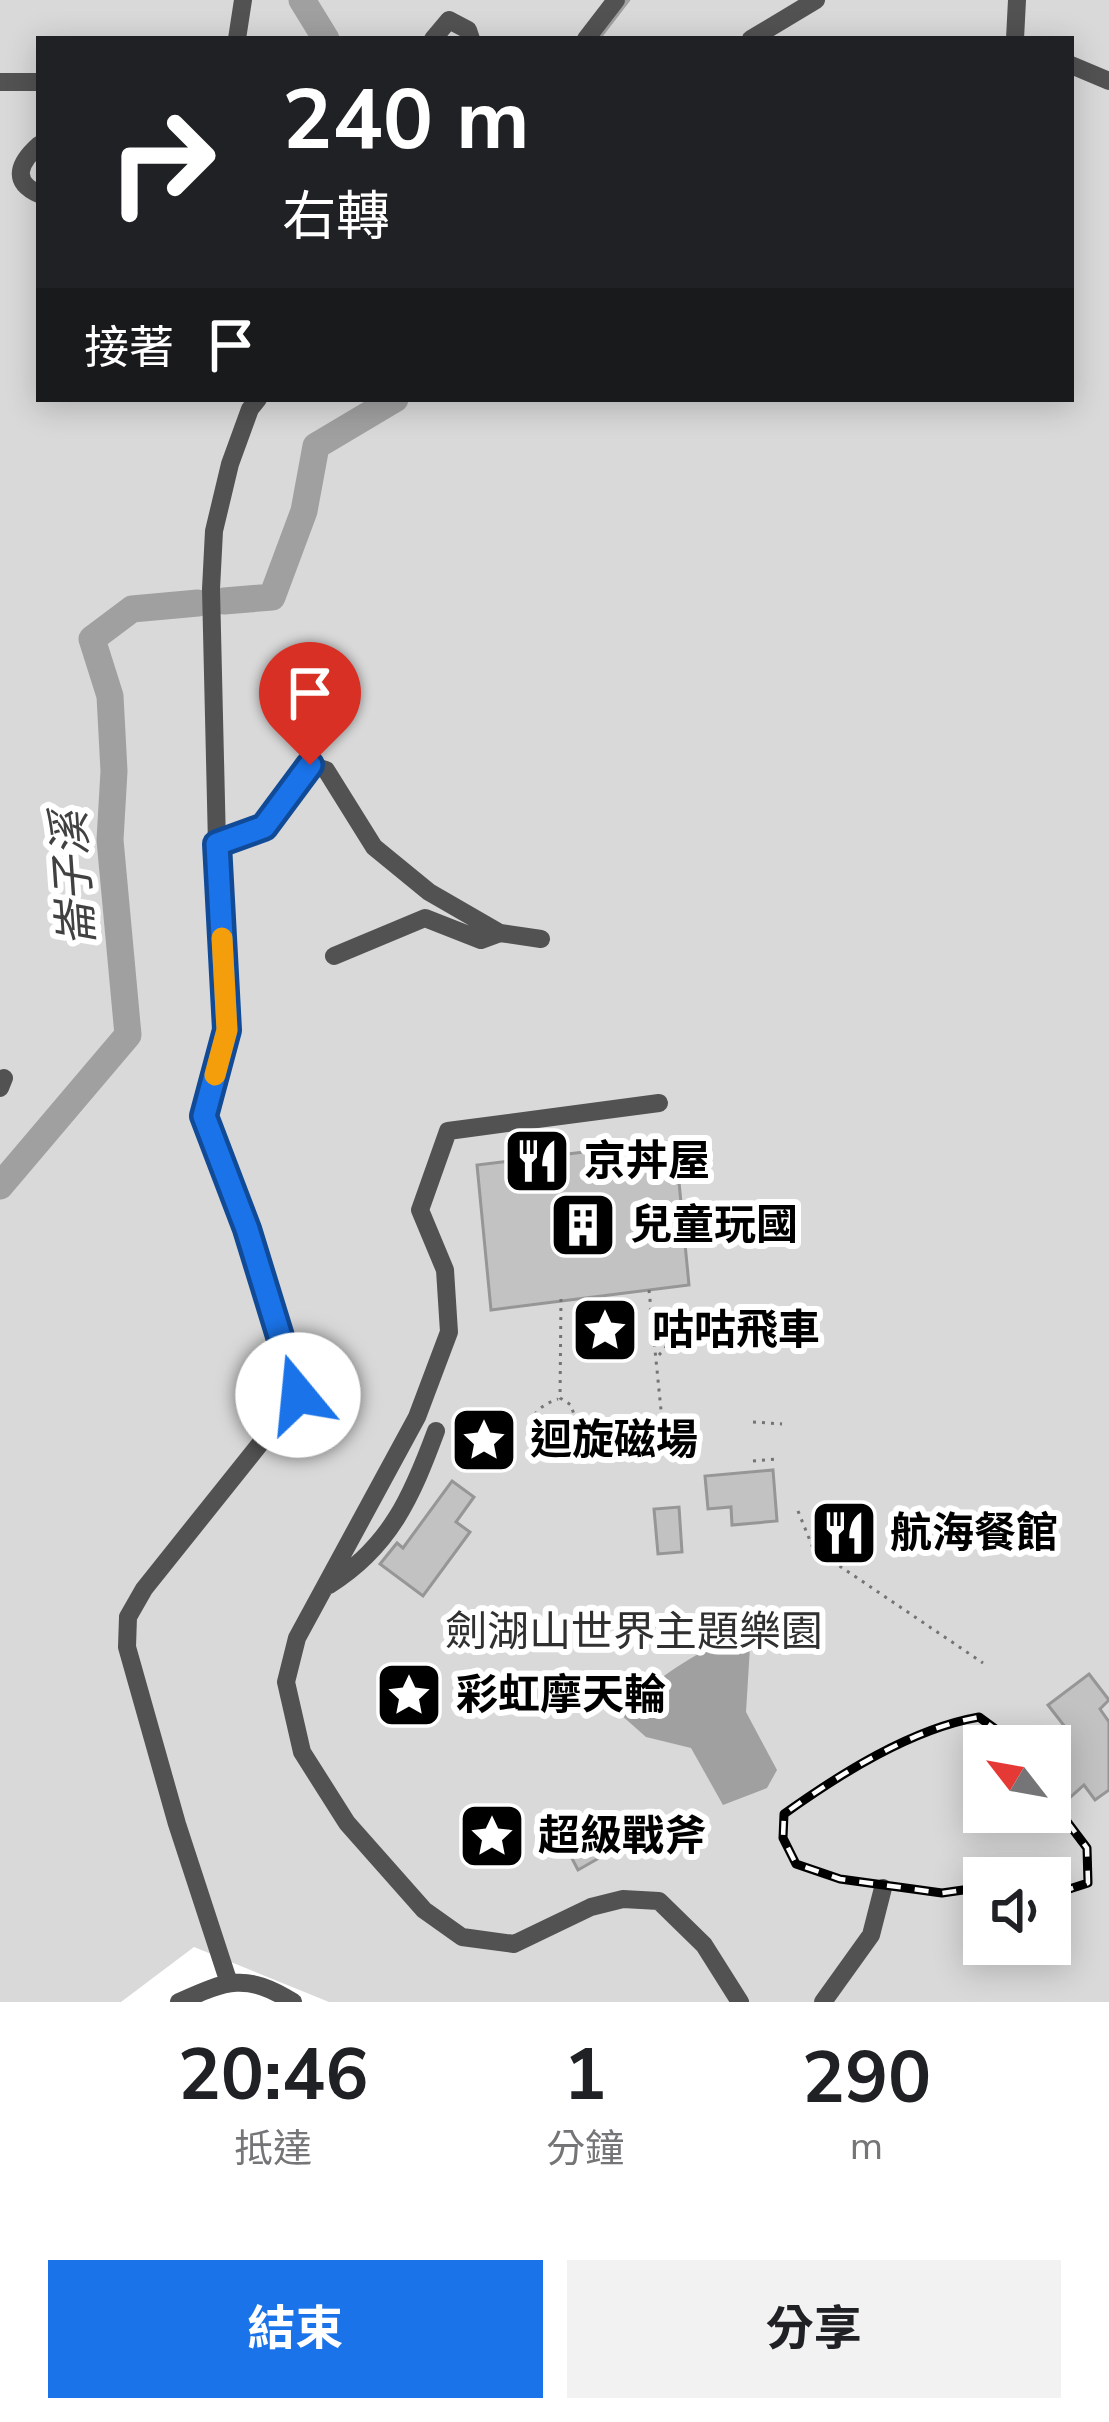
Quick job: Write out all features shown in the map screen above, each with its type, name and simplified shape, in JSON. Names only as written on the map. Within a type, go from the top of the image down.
[{"type":"street","points":[[237,36],[243,0]]},
{"type":"street","points":[[588,36],[616,0]]},
{"type":"street","points":[[755,36],[793,8],[816,0]]},
{"type":"street","points":[[1015,36],[1017,0]]},
{"type":"street","points":[[436,36],[449,20],[470,36]]},
{"type":"street","points":[[1074,66],[1109,81]]},
{"type":"street","points":[[0,82],[36,82]]},
{"type":"street","points":[[36,148],[22,160],[19,174],[26,188],[36,193]]},
{"type":"street","points":[[228,1980],[127,1647],[128,1617],[144,1589],[298,1395],[247,1229],[204,1116],[227,1030],[217,844],[214,531],[230,464],[256,402]]},
{"type":"street","points":[[217,844],[264,827],[310,765],[326,770],[374,847],[429,892],[500,933],[542,939]]},
{"type":"street","points":[[334,956],[425,918],[481,940],[500,933]]},
{"type":"street","points":[[659,1103],[448,1131],[420,1210],[446,1270],[449,1333],[417,1418],[297,1638],[286,1682],[302,1752],[346,1823],[424,1910],[462,1937],[514,1944],[590,1907],[623,1899],[659,1901],[704,1945],[740,2002]]},
{"type":"street","points":[[325,1587],[357,1568],[385,1535],[412,1496],[436,1431]]},
{"type":"street","points":[[824,2002],[871,1935],[884,1888]]},
{"type":"street","points":[[179,2002],[228,1980],[274,1990],[293,2002]]},
{"type":"path","points":[[649,1290],[663,1430]]},
{"type":"path","points":[[561,1299],[560,1398],[576,1414],[579,1431],[572,1448]]},
{"type":"path","points":[[658,1357],[691,1318]]},
{"type":"path","points":[[532,1449],[526,1430],[533,1416],[545,1403],[560,1398]]},
{"type":"path","points":[[752,1422],[782,1424]]},
{"type":"path","points":[[753,1461],[778,1459]]},
{"type":"path","points":[[798,1511],[813,1548],[983,1663]]},
{"type":"green space","name":"劍湖山世界主題樂園","points":[[0,0],[1109,0],[1109,2002],[329,2002],[194,1947],[121,2002],[0,2002]]},
{"type":"shaded area","points":[[726,1639],[750,1647],[746,1712],[777,1770],[767,1788],[723,1805],[691,1748],[646,1737],[620,1714],[670,1672]]},
{"type":"building","name":"兒童玩國","points":[[675,1141],[689,1285],[491,1310],[477,1165]]},
{"type":"building","points":[[773,1470],[777,1521],[732,1525],[731,1507],[708,1509],[705,1476]]},
{"type":"building","points":[[452,1481],[474,1497],[456,1522],[470,1532],[423,1596],[380,1564],[397,1543],[403,1548]]},
{"type":"building","points":[[679,1507],[682,1552],[658,1554],[654,1509]]},
{"type":"building","points":[[1089,1674],[1109,1700],[1100,1709],[1109,1722],[1109,1790],[1095,1800],[1084,1785],[1071,1797],[1071,1725],[1064,1725],[1048,1705]]},
{"type":"building","points":[[624,1815],[636,1837],[578,1870],[566,1847]]},
{"type":"waterway","name":"崙子溪","points":[[302,0],[324,36]]},
{"type":"waterway","points":[[600,36],[628,0]]},
{"type":"waterway","name":"崙子溪","points":[[224,601],[272,597],[304,511],[316,446],[390,402]]},
{"type":"waterway","name":"崙子溪","points":[[0,1186],[128,1035],[110,840],[114,771],[110,696],[92,639],[132,609],[198,603]]},
{"type":"railway","points":[[963,1890],[942,1893],[840,1879],[796,1864],[783,1838],[784,1814],[877,1755],[928,1732],[979,1717],[990,1725]]},
{"type":"railway","points":[[1071,1827],[1087,1848],[1088,1883],[1071,1888]]},
{"type":"slow traffic","points":[[215,1075],[227,1030],[222,938]]},
{"type":"place","name":"京丼屋","points":[[537,1161]]},
{"type":"place","name":"兒童玩國","points":[[583,1225]]},
{"type":"place","name":"咕咕飛車","points":[[605,1330]]},
{"type":"place","name":"迴旋磁場","points":[[484,1440]]},
{"type":"place","name":"航海餐館","points":[[844,1533]]},
{"type":"place","name":"彩虹摩天輪","points":[[409,1695]]},
{"type":"place","name":"超級戰斧","points":[[492,1836]]},
{"type":"route","points":[[298,1395],[247,1229],[204,1116],[227,1030],[217,844],[264,827],[310,765]]}]
